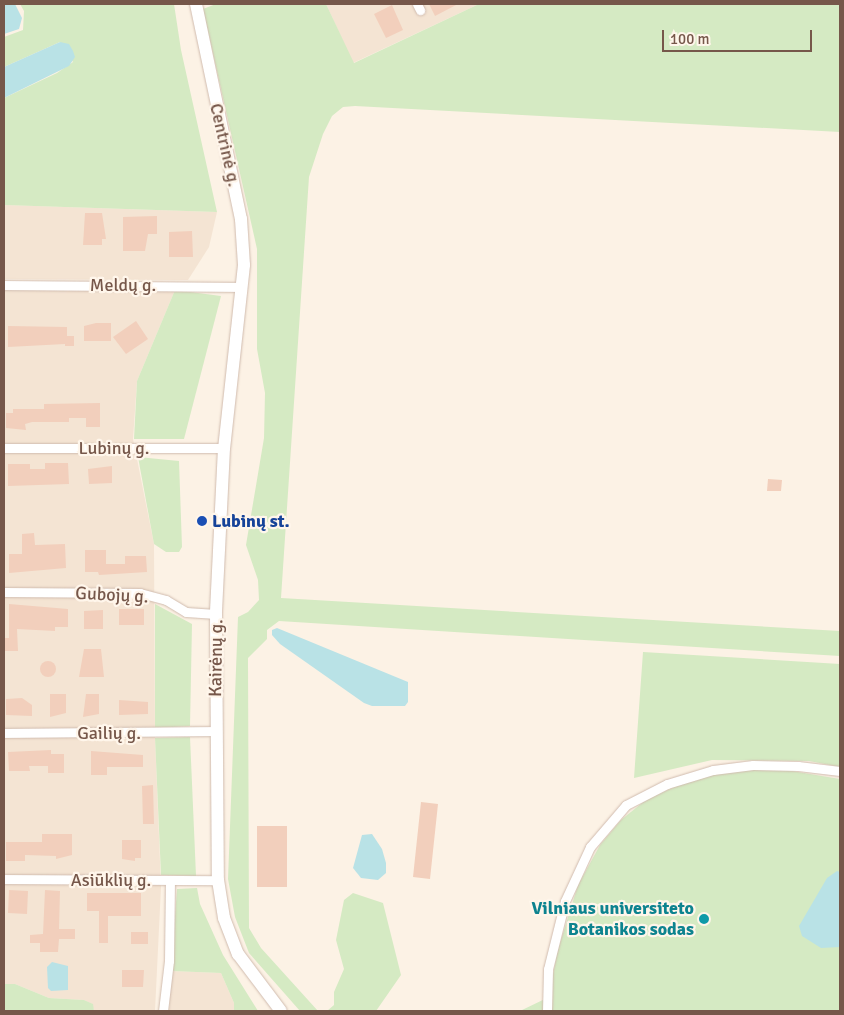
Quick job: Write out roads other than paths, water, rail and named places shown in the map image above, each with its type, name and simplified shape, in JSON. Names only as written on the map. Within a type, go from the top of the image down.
[{"type":"main road","name":"Centrinė g.","points":[[196,4],[241,219],[242,287]]},
{"type":"main road","name":"Kairėnų g.","points":[[242,287],[224,448],[216,614],[215,731],[218,880],[224,918],[233,944],[246,968],[281,1011]]},
{"type":"street","name":"Meldų g.","points":[[4,285],[242,287]]},
{"type":"street","name":"Lubinų g.","points":[[4,448],[224,448]]},
{"type":"street","name":"Gubojų g.","points":[[4,592],[140,593],[166,600],[186,612],[216,614]]},
{"type":"street","name":"Gailių g.","points":[[4,733],[215,731]]},
{"type":"street","points":[[546,1011],[548,969],[565,901],[590,847],[626,805],[667,784],[713,770],[771,765],[840,771]]},
{"type":"street","name":"Asiūklių g.","points":[[4,879],[218,880]]},
{"type":"street","points":[[163,1011],[169,961],[170,881]]},
{"type":"water","points":[[4,4],[15,4],[22,18],[19,29],[4,34]]},
{"type":"water","points":[[60,42],[69,44],[73,51],[75,57],[69,66],[4,98],[4,67]]},
{"type":"water","points":[[277,628],[408,682],[408,702],[405,706],[372,706],[364,703],[280,644],[272,635],[272,630]]},
{"type":"water","points":[[372,834],[382,849],[386,863],[386,873],[378,880],[361,878],[353,868],[362,835]]},
{"type":"water","points":[[837,871],[840,872],[840,947],[821,948],[802,936],[799,926],[827,878]]},
{"type":"water","points":[[52,962],[68,966],[68,990],[51,991],[48,988],[47,967]]},
{"type":"place","name":"Lubinų st.","points":[[202,521]]},
{"type":"place","name":"Vilniaus universiteto Botanikos sodas","points":[[704,919]]}]
